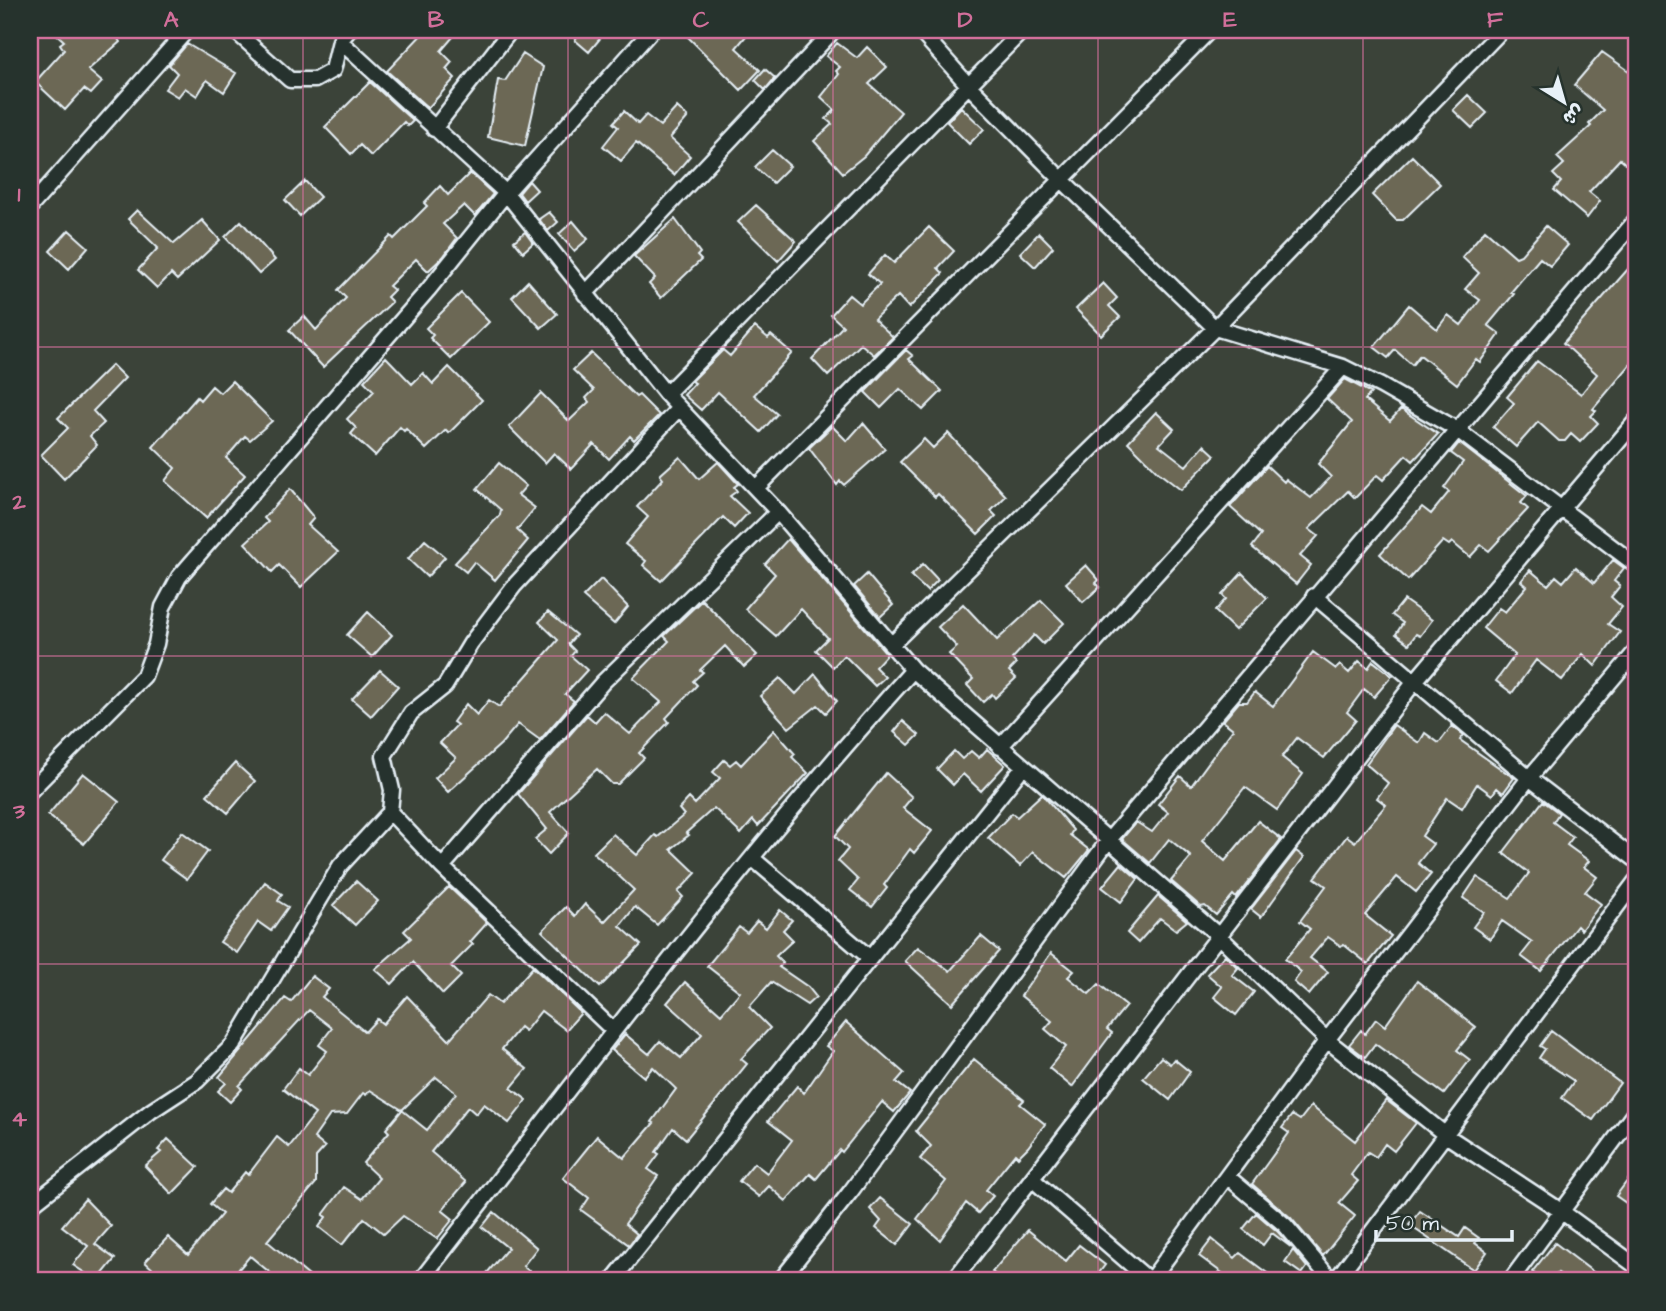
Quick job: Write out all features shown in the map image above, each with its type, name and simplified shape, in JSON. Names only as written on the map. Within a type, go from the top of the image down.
[{"type":"street","points":[[30,207],[187,30]]},
{"type":"street","points":[[234,30],[290,80],[315,80],[333,70],[344,35],[434,129],[506,192],[666,394],[778,512],[913,670],[1218,935],[1327,1040],[1447,1136],[1561,1211],[1636,1266]]},
{"type":"street","points":[[434,129],[510,30]]},
{"type":"street","points":[[30,791],[144,676],[156,644],[163,607],[179,577],[428,290],[506,192],[652,30]]},
{"type":"street","points":[[585,295],[835,30]]},
{"type":"street","points":[[919,30],[969,86],[1063,181],[1215,328],[1343,366],[1456,429],[1636,565]]},
{"type":"street","points":[[666,394],[1023,30]]},
{"type":"street","points":[[756,488],[1210,30]]},
{"type":"street","points":[[891,645],[1215,328],[1502,30]]},
{"type":"street","points":[[780,1281],[851,1191],[1108,841],[1636,220]]},
{"type":"street","points":[[1000,747],[1343,366]]},
{"type":"street","points":[[30,1206],[151,1111],[197,1081],[233,1045],[340,866],[390,812],[392,790],[384,756],[411,713],[445,686],[471,643],[514,586],[679,408]]},
{"type":"street","points":[[953,1281],[1416,680],[1636,421]]},
{"type":"street","points":[[442,867],[603,682],[778,512]]},
{"type":"street","points":[[1314,596],[1529,778],[1636,860]]},
{"type":"street","points":[[1032,1179],[1150,1281],[1327,1040],[1529,778],[1636,651]]},
{"type":"street","points":[[420,1281],[613,1030],[831,760],[913,670]]},
{"type":"street","points":[[612,1281],[1023,767]]},
{"type":"street","points":[[390,812],[442,867],[613,1030]]},
{"type":"street","points":[[752,858],[870,958]]},
{"type":"street","points":[[1228,1177],[1285,1225],[1334,1281],[1447,1136],[1636,881]]},
{"type":"street","points":[[1510,1281],[1636,1111]]},
{"type":"building","points":[[52,30],[127,30],[118,39],[120,42],[88,70],[102,82],[91,94],[84,89],[65,110],[35,82],[64,50],[60,44],[64,41]]},
{"type":"building","points":[[426,30],[459,30],[441,51],[452,62],[446,69],[455,78],[428,108],[387,71]]},
{"type":"building","points":[[582,30],[607,30],[589,52],[575,40]]},
{"type":"building","points":[[681,30],[751,30],[736,48],[760,70],[741,90]]},
{"type":"building","points":[[837,43],[857,58],[867,47],[887,67],[869,84],[901,112],[864,156],[843,173],[814,141],[832,124],[826,119],[835,110],[821,97],[839,74],[836,71],[840,67],[826,56]]},
{"type":"building","points":[[187,44],[236,73],[224,92],[207,80],[197,96],[185,88],[178,97],[165,89],[177,73],[169,65]]},
{"type":"building","points":[[1602,52],[1636,76],[1636,173],[1620,159],[1589,192],[1600,201],[1587,218],[1554,190],[1561,182],[1553,174],[1564,164],[1557,157],[1591,126],[1589,124],[1603,110],[1574,85]]},
{"type":"building","points":[[523,54],[543,67],[525,146],[488,137],[498,80],[505,81]]},
{"type":"building","points":[[765,69],[775,78],[765,90],[755,80]]},
{"type":"building","points":[[370,82],[413,121],[408,126],[404,122],[371,156],[360,145],[351,154],[325,127]]},
{"type":"building","points":[[1468,95],[1487,113],[1472,128],[1453,110]]},
{"type":"building","points":[[677,107],[688,117],[670,138],[690,156],[674,175],[636,143],[621,161],[603,146],[618,127],[613,123],[624,111],[638,124],[646,115],[660,126]]},
{"type":"building","points":[[961,107],[984,129],[969,144],[947,122]]},
{"type":"building","points":[[772,150],[790,166],[773,183],[755,167]]},
{"type":"building","points":[[1412,156],[1440,184],[1403,220],[1396,220],[1372,195]]},
{"type":"building","points":[[470,173],[493,194],[475,216],[464,205],[443,224],[457,238],[443,257],[428,271],[416,259],[389,286],[394,290],[387,297],[392,302],[323,367],[289,330],[304,316],[316,330],[346,298],[338,290],[391,236],[394,239],[427,206],[424,203],[440,186],[448,195]]},
{"type":"building","points":[[305,181],[320,197],[300,216],[285,200]]},
{"type":"building","points":[[529,181],[537,190],[525,201],[519,193]]},
{"type":"building","points":[[756,205],[796,241],[778,261],[738,222]]},
{"type":"building","points":[[137,210],[174,244],[202,220],[220,240],[177,280],[171,274],[157,288],[138,270],[158,248],[128,219]]},
{"type":"building","points":[[549,212],[558,222],[548,231],[539,219]]},
{"type":"building","points":[[675,219],[700,253],[697,256],[701,260],[661,298],[649,284],[655,278],[634,256]]},
{"type":"building","points":[[241,221],[275,260],[259,274],[225,237]]},
{"type":"building","points":[[573,221],[588,239],[574,251],[559,234]]},
{"type":"building","points":[[1546,226],[1568,245],[1550,266],[1540,258],[1511,292],[1514,294],[1488,325],[1500,334],[1480,362],[1476,359],[1457,384],[1420,355],[1412,365],[1395,350],[1388,358],[1374,347],[1409,305],[1437,329],[1448,315],[1461,325],[1480,300],[1465,289],[1479,273],[1462,257],[1485,230],[1516,257],[1521,255]]},
{"type":"building","points":[[929,227],[954,251],[938,268],[943,273],[909,308],[898,296],[874,319],[893,337],[874,355],[861,344],[828,376],[812,359],[843,326],[831,315],[849,295],[860,304],[880,284],[868,274],[885,255],[894,263]]},
{"type":"building","points":[[69,230],[88,247],[69,269],[50,251]]},
{"type":"building","points":[[525,232],[533,243],[523,252],[514,241]]},
{"type":"building","points":[[1039,233],[1053,247],[1035,267],[1020,253]]},
{"type":"building","points":[[1636,260],[1636,358],[1593,409],[1596,411],[1591,416],[1598,423],[1580,442],[1571,434],[1565,441],[1559,441],[1538,422],[1516,447],[1493,427],[1514,403],[1507,397],[1537,361],[1581,394],[1597,374],[1563,343]]},
{"type":"building","points":[[528,281],[557,314],[541,328],[512,297]]},
{"type":"building","points":[[1103,283],[1117,298],[1109,306],[1120,317],[1101,335],[1076,309]]},
{"type":"building","points":[[461,293],[489,322],[451,359],[430,338],[433,335],[426,328]]},
{"type":"building","points":[[755,327],[768,338],[771,335],[792,353],[754,395],[777,414],[761,432],[718,392],[701,410],[684,395],[695,383],[692,381],[723,350],[730,356]]},
{"type":"building","points":[[906,350],[913,356],[909,359],[942,391],[923,410],[900,389],[881,408],[865,392]]},
{"type":"building","points":[[591,353],[636,397],[639,395],[659,415],[634,440],[630,436],[609,459],[594,444],[571,469],[554,453],[545,463],[509,427],[541,393],[569,421],[589,402],[586,398],[594,390],[573,370]]},
{"type":"building","points":[[386,357],[412,384],[423,373],[433,384],[449,367],[482,400],[449,433],[446,430],[426,449],[406,429],[404,431],[400,427],[375,456],[351,434],[356,428],[347,419],[374,391],[364,381]]},
{"type":"building","points":[[112,365],[125,378],[93,411],[104,423],[90,436],[97,445],[64,479],[41,455],[68,428],[58,418]]},
{"type":"building","points":[[1345,379],[1371,393],[1365,400],[1390,421],[1401,409],[1438,434],[1413,461],[1406,455],[1383,480],[1377,475],[1355,498],[1348,491],[1309,529],[1318,536],[1300,556],[1311,565],[1296,584],[1252,547],[1261,535],[1230,507],[1267,466],[1284,482],[1286,479],[1311,498],[1331,477],[1318,464],[1352,422],[1327,399]]},
{"type":"building","points":[[232,381],[272,421],[250,440],[245,436],[226,458],[245,475],[206,518],[165,481],[175,468],[153,447],[197,397],[200,400],[212,386],[220,393]]},
{"type":"building","points":[[1156,412],[1174,429],[1159,445],[1186,466],[1204,445],[1215,455],[1181,490],[1128,442]]},
{"type":"building","points":[[863,423],[885,449],[844,485],[840,481],[837,485],[809,448],[832,426],[847,441]]},
{"type":"building","points":[[948,433],[1006,496],[991,511],[996,516],[978,534],[938,494],[935,497],[900,462],[924,439],[933,448]]},
{"type":"building","points":[[1459,443],[1527,496],[1521,503],[1528,509],[1489,551],[1481,545],[1470,557],[1452,542],[1449,545],[1443,541],[1408,580],[1380,554],[1422,507],[1431,514],[1449,492],[1444,488],[1463,462],[1451,453]]},
{"type":"building","points":[[680,457],[699,479],[718,462],[738,484],[734,487],[737,491],[730,496],[748,513],[734,528],[723,517],[661,581],[643,565],[646,561],[625,544],[648,517],[637,507],[663,479],[660,475]]},
{"type":"building","points":[[499,463],[526,486],[518,495],[535,508],[517,530],[528,540],[495,580],[474,562],[466,572],[455,563],[500,515],[501,510],[477,489]]},
{"type":"building","points":[[290,489],[314,518],[308,525],[338,552],[301,587],[279,565],[272,572],[245,543],[268,522],[264,518]]},
{"type":"building","points":[[788,539],[887,654],[875,667],[885,677],[875,686],[844,655],[833,667],[816,650],[828,638],[801,609],[776,636],[745,609],[775,574],[765,564]]},
{"type":"building","points":[[425,540],[445,557],[427,577],[408,559]]},
{"type":"building","points":[[1613,560],[1624,568],[1614,581],[1620,586],[1611,597],[1622,607],[1608,624],[1620,632],[1595,666],[1583,654],[1562,680],[1536,660],[1512,693],[1496,681],[1515,655],[1483,628],[1499,608],[1505,612],[1527,586],[1521,581],[1530,570],[1548,585],[1556,576],[1563,582],[1576,567],[1594,583]]},
{"type":"building","points":[[923,564],[938,580],[927,591],[911,576]]},
{"type":"building","points":[[1086,565],[1099,580],[1096,583],[1100,587],[1083,602],[1066,583]]},
{"type":"building","points":[[1242,573],[1267,598],[1235,630],[1215,611],[1226,599],[1222,595]]},
{"type":"building","points":[[867,574],[893,605],[880,617],[854,586]]},
{"type":"building","points":[[601,579],[628,607],[614,624],[583,597]]},
{"type":"building","points":[[702,600],[757,655],[744,667],[725,646],[700,670],[703,672],[693,681],[697,685],[666,718],[669,722],[639,753],[644,758],[618,784],[612,784],[597,769],[550,812],[569,833],[549,854],[535,839],[547,829],[518,794],[587,715],[595,722],[604,712],[630,734],[661,702],[633,678],[669,641],[664,636]]},
{"type":"building","points":[[1041,600],[1064,623],[1043,644],[1034,635],[1012,659],[1016,664],[1009,671],[1016,678],[995,698],[992,694],[983,702],[967,685],[973,679],[949,654],[957,647],[938,627],[963,604],[997,640]]},
{"type":"building","points":[[1404,600],[1432,620],[1420,636],[1416,634],[1409,644],[1396,634],[1403,623],[1392,615]]},
{"type":"building","points":[[368,612],[392,635],[372,657],[347,635]]},
{"type":"building","points":[[548,612],[576,635],[568,644],[575,651],[571,656],[587,670],[565,694],[574,701],[540,740],[518,724],[501,744],[448,792],[435,778],[456,758],[440,743],[457,725],[453,722],[466,704],[477,715],[489,700],[499,707],[558,640],[539,622]]},
{"type":"building","points":[[1313,652],[1336,669],[1340,665],[1349,673],[1359,661],[1368,668],[1373,661],[1392,676],[1374,697],[1364,689],[1347,712],[1356,720],[1324,758],[1297,738],[1282,757],[1303,774],[1277,810],[1245,787],[1202,841],[1225,861],[1258,821],[1281,839],[1236,898],[1233,895],[1216,915],[1205,906],[1201,907],[1171,881],[1191,857],[1169,839],[1150,863],[1122,839],[1136,822],[1152,832],[1168,812],[1158,804],[1180,776],[1191,786],[1233,729],[1223,721],[1239,702],[1247,702],[1255,692],[1273,706]]},
{"type":"building","points":[[380,670],[398,686],[371,716],[352,699]]},
{"type":"building","points":[[815,674],[837,701],[826,713],[818,705],[789,728],[760,696],[780,678],[796,694]]},
{"type":"building","points":[[903,721],[919,735],[909,745],[894,732]]},
{"type":"building","points":[[1394,725],[1419,743],[1425,733],[1439,743],[1452,726],[1464,735],[1460,740],[1514,778],[1503,793],[1497,788],[1492,795],[1477,784],[1462,808],[1447,798],[1422,836],[1433,844],[1418,863],[1431,874],[1416,892],[1397,877],[1365,915],[1391,936],[1368,964],[1343,944],[1341,946],[1328,937],[1310,958],[1328,972],[1309,995],[1294,982],[1301,972],[1285,959],[1310,929],[1300,921],[1326,886],[1315,878],[1347,836],[1355,842],[1386,805],[1377,798],[1388,783],[1366,764]]},
{"type":"building","points":[[774,730],[795,754],[792,757],[808,773],[758,826],[753,820],[741,834],[714,808],[686,833],[689,835],[671,849],[696,873],[678,892],[683,897],[657,925],[635,907],[620,926],[641,945],[600,987],[542,931],[566,907],[575,916],[585,904],[604,922],[634,890],[594,853],[613,834],[637,855],[655,835],[658,837],[684,815],[679,809],[689,798],[695,804],[720,778],[713,772],[724,760],[730,765],[736,760],[741,765]]},
{"type":"building","points":[[987,749],[1005,765],[981,791],[963,774],[953,785],[937,769],[954,751],[962,759],[971,751],[979,758]]},
{"type":"building","points":[[235,763],[255,781],[228,813],[207,795]]},
{"type":"building","points":[[83,773],[119,802],[84,844],[48,815]]},
{"type":"building","points":[[886,773],[912,797],[903,808],[932,831],[914,853],[910,849],[884,885],[887,888],[872,907],[850,890],[858,880],[838,861],[848,849],[835,836]]},
{"type":"building","points":[[1042,794],[1073,830],[1070,835],[1089,850],[1066,878],[1033,852],[1020,866],[988,838],[1012,813],[1017,817]]},
{"type":"building","points":[[1543,801],[1559,813],[1553,822],[1573,837],[1567,845],[1589,861],[1584,867],[1597,877],[1585,892],[1601,904],[1581,930],[1577,926],[1541,971],[1521,956],[1532,942],[1502,921],[1490,939],[1473,927],[1484,912],[1463,898],[1477,877],[1510,898],[1529,873],[1503,853]]},
{"type":"building","points":[[182,832],[208,851],[187,879],[161,860]]},
{"type":"building","points":[[1296,851],[1304,857],[1261,917],[1251,909]]},
{"type":"building","points":[[1121,864],[1138,879],[1121,902],[1102,887]]},
{"type":"building","points":[[356,881],[378,901],[355,925],[333,905]]},
{"type":"building","points":[[265,882],[282,894],[278,901],[288,907],[271,931],[258,922],[237,953],[220,942]]},
{"type":"building","points":[[449,887],[487,923],[470,942],[473,944],[451,966],[461,976],[443,994],[413,962],[392,984],[375,969],[411,938],[404,931]]},
{"type":"building","points":[[1158,896],[1187,921],[1176,930],[1160,918],[1138,943],[1127,933]]},
{"type":"building","points":[[780,910],[792,920],[783,930],[793,940],[776,956],[783,963],[779,967],[808,987],[816,997],[807,1005],[771,982],[749,1007],[770,1028],[741,1059],[747,1064],[686,1139],[673,1128],[656,1152],[659,1154],[648,1169],[658,1176],[625,1224],[637,1234],[629,1245],[581,1210],[589,1198],[563,1178],[597,1136],[624,1158],[654,1123],[652,1122],[676,1089],[653,1067],[644,1077],[612,1050],[625,1034],[649,1054],[660,1041],[681,1058],[702,1034],[667,1003],[685,982],[721,1014],[740,992],[707,966],[739,927],[747,933],[757,921],[766,928]]},
{"type":"building","points":[[981,936],[999,951],[952,1004],[905,961],[918,947],[950,971]]},
{"type":"building","points":[[1051,953],[1074,971],[1068,977],[1089,994],[1099,984],[1126,1006],[1107,1029],[1112,1033],[1072,1087],[1049,1068],[1066,1047],[1045,1029],[1052,1021],[1021,996]]},
{"type":"building","points":[[1225,955],[1238,968],[1232,975],[1254,992],[1236,1015],[1214,997],[1222,987],[1207,974]]},
{"type":"building","points":[[533,967],[581,1013],[566,1030],[541,1011],[525,1031],[520,1027],[502,1049],[527,1069],[511,1088],[527,1100],[509,1123],[484,1104],[476,1114],[468,1107],[431,1152],[466,1182],[442,1210],[453,1219],[437,1239],[403,1216],[384,1234],[364,1218],[342,1245],[319,1227],[326,1217],[323,1215],[344,1187],[362,1199],[379,1178],[363,1163],[389,1132],[386,1129],[402,1110],[370,1090],[366,1095],[363,1093],[347,1114],[330,1115],[314,1138],[325,1147],[316,1157],[316,1183],[267,1241],[315,1281],[280,1281],[250,1256],[238,1270],[207,1273],[217,1281],[166,1281],[145,1262],[168,1237],[188,1255],[222,1214],[210,1204],[223,1189],[228,1193],[245,1172],[248,1175],[277,1137],[289,1147],[315,1114],[283,1089],[299,1068],[308,1075],[327,1051],[319,1045],[332,1028],[309,1010],[239,1086],[242,1089],[230,1102],[218,1091],[226,1083],[219,1077],[285,998],[291,1002],[312,976],[329,989],[322,997],[365,1032],[377,1019],[383,1024],[407,996],[449,1040],[488,995],[500,1004]],"holes":[[[436,1077],[456,1093],[427,1130],[402,1110]]]},
{"type":"building","points":[[1417,981],[1476,1027],[1457,1050],[1470,1060],[1444,1094],[1375,1044],[1365,1057],[1349,1045],[1361,1030],[1365,1034],[1376,1019],[1385,1026]]},
{"type":"building","points":[[846,1022],[904,1073],[896,1082],[910,1093],[894,1112],[882,1102],[842,1152],[840,1150],[816,1179],[810,1174],[786,1201],[769,1186],[759,1197],[739,1181],[754,1163],[767,1173],[792,1140],[768,1121],[797,1086],[804,1093],[833,1051],[826,1046]]},
{"type":"building","points":[[1551,1031],[1620,1083],[1593,1120],[1562,1098],[1574,1081],[1539,1058],[1545,1049],[1540,1046]]},
{"type":"building","points":[[1161,1057],[1170,1064],[1174,1059],[1190,1072],[1170,1100],[1143,1078]]},
{"type":"building","points":[[974,1059],[1024,1100],[1020,1104],[1045,1124],[1028,1147],[1018,1157],[1015,1154],[986,1190],[993,1196],[978,1213],[966,1203],[940,1240],[917,1219],[946,1181],[920,1159],[931,1146],[916,1131]]},
{"type":"building","points":[[1386,1100],[1416,1123],[1394,1151],[1385,1144],[1376,1157],[1368,1152],[1351,1175],[1358,1181],[1339,1203],[1355,1216],[1323,1256],[1291,1218],[1252,1184],[1289,1133],[1282,1128],[1292,1115],[1300,1120],[1311,1106],[1355,1141]]},
{"type":"building","points":[[168,1139],[198,1167],[172,1194],[145,1166],[161,1152],[158,1150]]},
{"type":"building","points":[[1636,1169],[1636,1210],[1616,1196]]},
{"type":"building","points":[[880,1198],[913,1224],[897,1245],[876,1228],[881,1221],[870,1209]]},
{"type":"building","points":[[85,1199],[111,1226],[95,1244],[115,1259],[97,1281],[73,1265],[88,1246],[62,1226]]},
{"type":"building","points":[[1420,1211],[1459,1237],[1465,1228],[1479,1238],[1475,1243],[1487,1252],[1474,1270],[1409,1225]]},
{"type":"building","points":[[494,1212],[537,1248],[523,1266],[541,1281],[498,1281],[487,1273],[508,1248],[482,1227]]},
{"type":"building","points":[[1256,1213],[1292,1248],[1272,1233],[1263,1245],[1243,1229]]},
{"type":"building","points":[[1028,1230],[1066,1261],[1079,1245],[1105,1265],[1093,1281],[1003,1281],[992,1272]]},
{"type":"building","points":[[1212,1239],[1235,1258],[1240,1253],[1278,1281],[1233,1281],[1199,1256]]},
{"type":"building","points":[[1555,1243],[1605,1281],[1569,1281],[1558,1273],[1552,1281],[1544,1281],[1532,1272]]},
{"type":"building","points":[[1293,1250],[1307,1267],[1302,1274],[1285,1262]]}]
